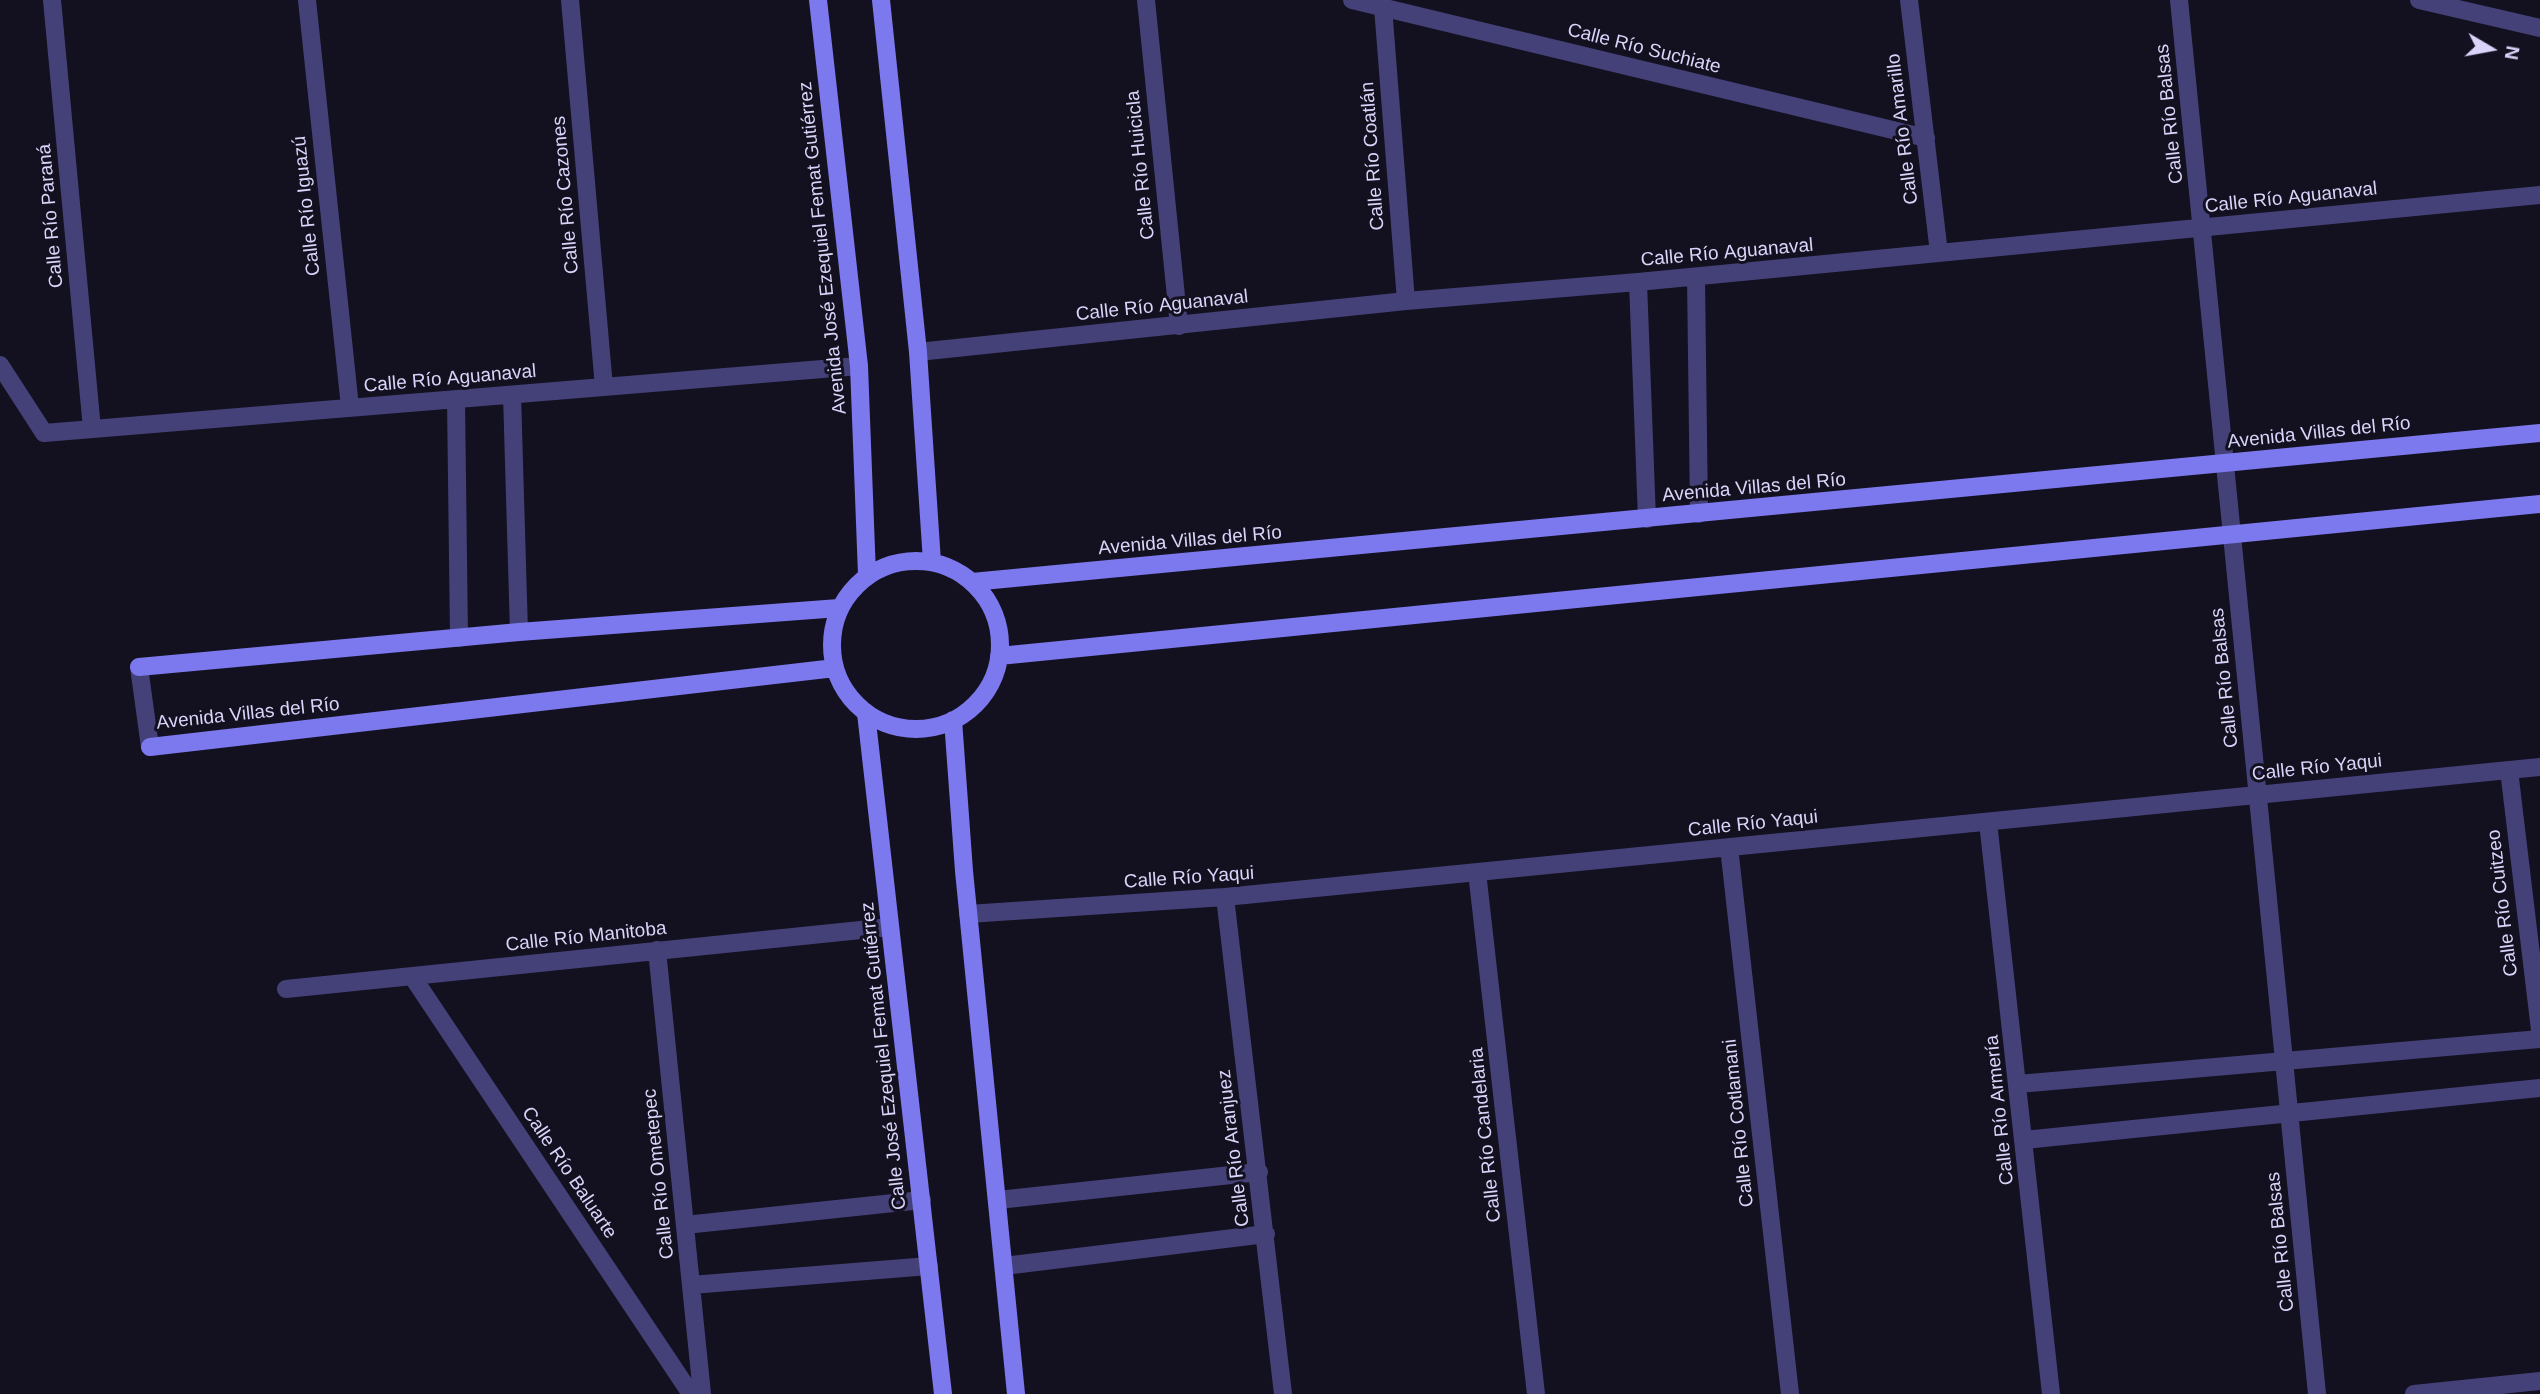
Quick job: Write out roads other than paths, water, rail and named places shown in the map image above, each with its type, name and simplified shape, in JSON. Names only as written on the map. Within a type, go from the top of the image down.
[{"type":"street","name":"Calle Río Paraná","points":[[52,0],[92,429]]},
{"type":"street","name":"Calle Río Iguazú","points":[[307,0],[350,407]]},
{"type":"street","name":"Calle Río Cazones","points":[[570,0],[604,387]]},
{"type":"street","name":"Avenida José Ezequiel Femat Gutiérrez","points":[[818,0],[859,366],[867,575]]},
{"type":"street","points":[[881,0],[918,352],[932,562]]},
{"type":"street","name":"Calle Río Huicicla","points":[[1146,0],[1179,326]]},
{"type":"street","name":"Calle Río Suchiate","points":[[1352,0],[1926,138]]},
{"type":"street","name":"Calle Río Amarillo","points":[[1909,0],[1939,253]]},
{"type":"street","name":"Calle Río Balsas","points":[[2179,0],[2317,1394]]},
{"type":"street","points":[[2419,0],[2540,28]]},
{"type":"street","name":"Calle Río Coatlán","points":[[1383,7],[1406,301]]},
{"type":"street","name":"Calle Río Aguanaval","points":[[918,352],[1406,301],[1696,277],[2540,195]]},
{"type":"street","points":[[1696,277],[1699,514]]},
{"type":"street","points":[[1638,282],[1647,519]]},
{"type":"street","name":"Calle Río Aguanaval","points":[[0,365],[44,433],[859,366]]},
{"type":"street","points":[[512,395],[519,632]]},
{"type":"street","points":[[456,399],[458,638]]},
{"type":"street","name":"Avenida Villas del Río","points":[[972,582],[2540,433]]},
{"type":"street","points":[[999,656],[2540,504]]},
{"type":"street","points":[[912,560],[932,562],[950,568],[972,582],[989,602],[998,627],[999,656],[989,686],[971,708],[953,720],[913,729],[885,723],[866,713],[853,701],[835,668],[833,630],[839,608],[867,575],[889,564],[912,560]]},
{"type":"street","name":"Avenida Villas del Río","points":[[835,668],[150,747],[139,667],[519,632],[839,608]]},
{"type":"street","name":"Calle José Ezequiel Femat Gutiérrez","points":[[866,713],[943,1394]]},
{"type":"street","points":[[953,720],[968,914],[1016,1394]]},
{"type":"street","name":"Calle Río Yaqui","points":[[968,914],[1225,897],[2540,767]]},
{"type":"street","name":"Calle Río Cuitzeo","points":[[2509,770],[2540,1030]]},
{"type":"street","name":"Calle Río Armería","points":[[1988,822],[2051,1394]]},
{"type":"street","name":"Calle Río Cotlamani","points":[[1730,847],[1790,1394]]},
{"type":"street","name":"Calle Río Candelaria","points":[[1477,872],[1536,1394]]},
{"type":"street","name":"Calle Río Aranjuez","points":[[1225,897],[1283,1394]]},
{"type":"street","name":"Calle Río Manitoba","points":[[286,989],[890,927]]},
{"type":"street","name":"Calle Río Ometepec","points":[[657,950],[702,1394]]},
{"type":"street","name":"Calle Río Baluarte","points":[[412,976],[691,1394]]},
{"type":"street","points":[[2018,1084],[2540,1039]]},
{"type":"street","points":[[2024,1140],[2540,1088]]},
{"type":"street","points":[[998,1200],[1259,1172]]},
{"type":"street","points":[[685,1225],[922,1200]]},
{"type":"street","points":[[1004,1266],[1266,1234]]},
{"type":"street","points":[[691,1284],[929,1266]]},
{"type":"street","points":[[2414,1394],[2540,1381]]}]
